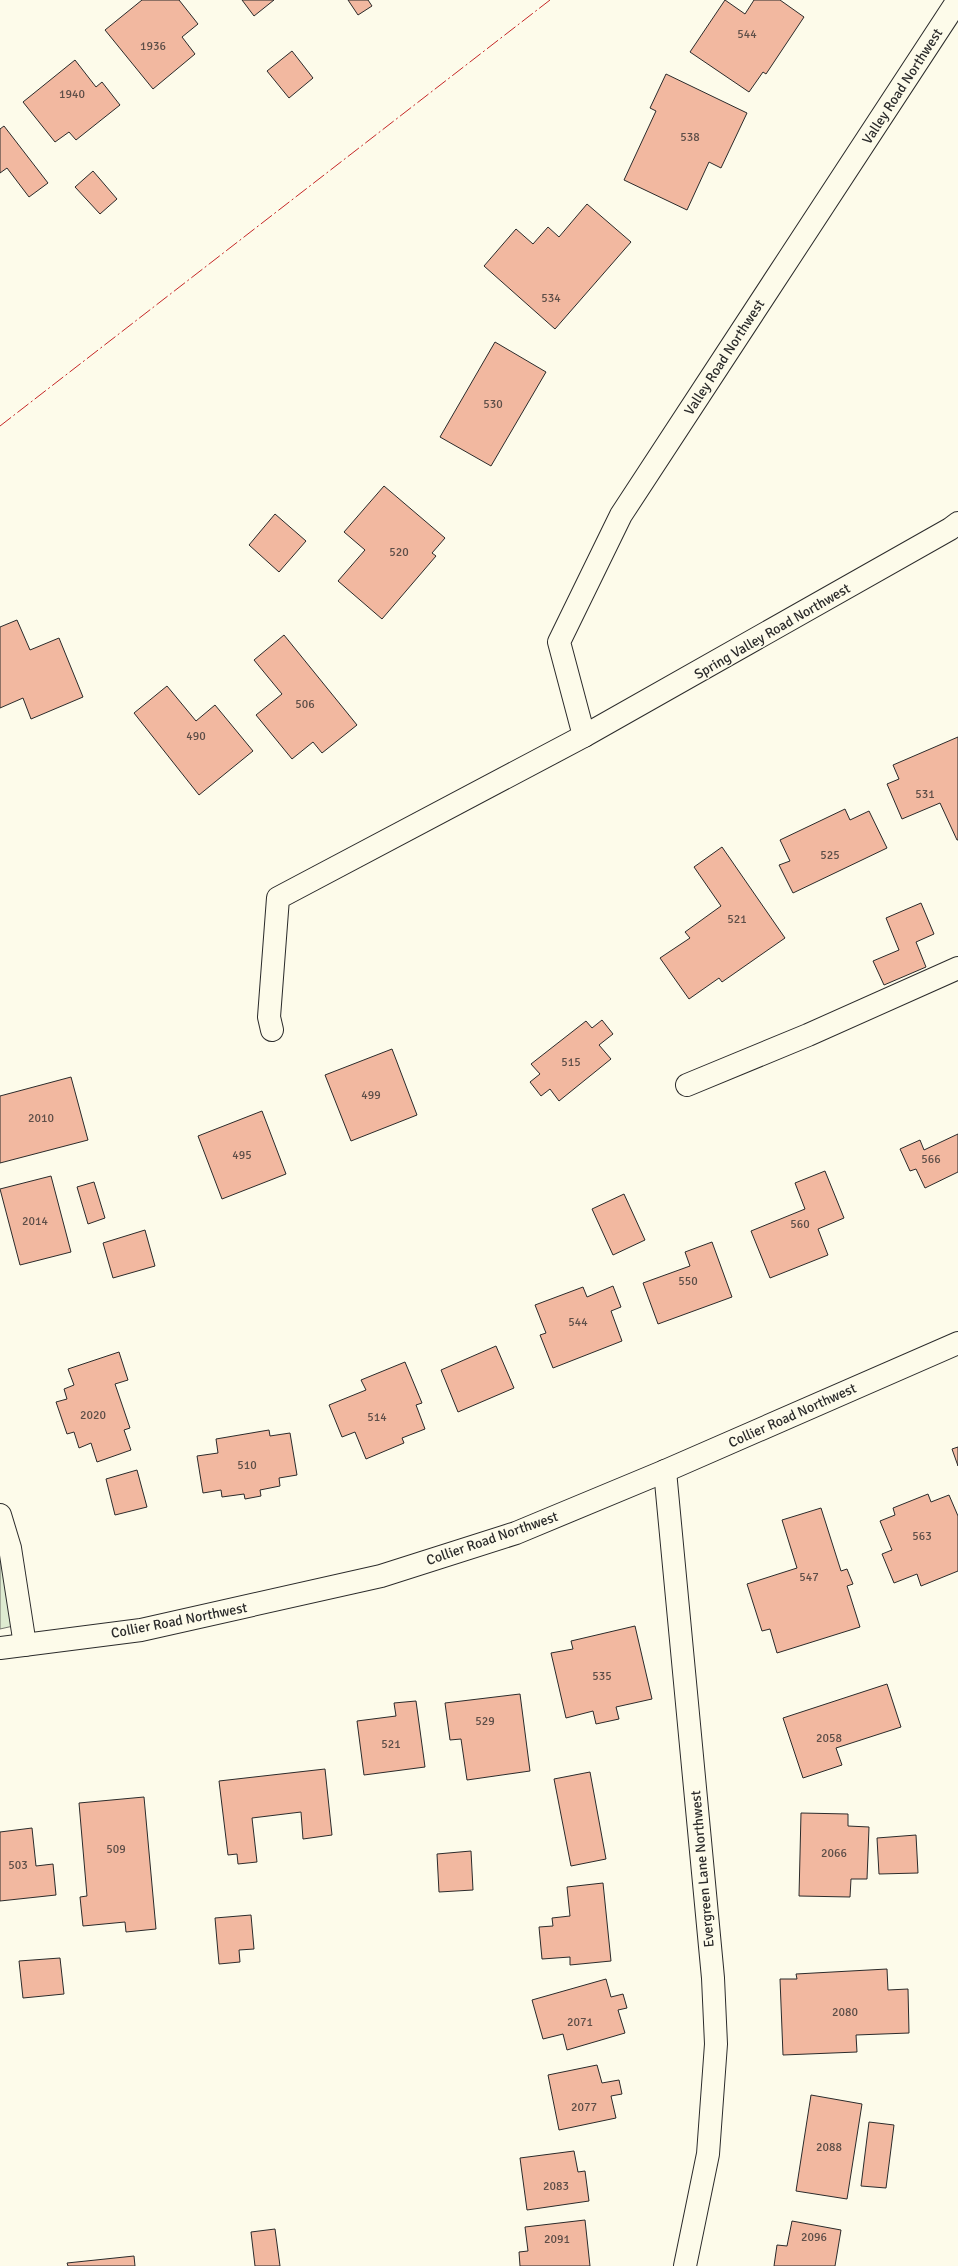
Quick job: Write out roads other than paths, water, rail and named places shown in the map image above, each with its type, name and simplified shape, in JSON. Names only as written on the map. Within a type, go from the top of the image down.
[{"type":"street","name":"Valley Road Northwest","points":[[584,736],[559,642],[621,515],[958,0]]},
{"type":"street","name":"Spring Valley Road Northwest","points":[[272,1030],[269,1017],[278,898],[584,736],[705,670],[958,523]]},
{"type":"street","points":[[687,1085],[958,968]]},
{"type":"street","name":"Collier Road Northwest","points":[[0,1648],[141,1630],[381,1576],[516,1533],[665,1471],[958,1343]]},
{"type":"street","name":"Evergreen Lane Northwest","points":[[665,1471],[712,1970],[716,2044],[708,2154],[685,2266]]},
{"type":"street","points":[[0,1515],[10,1548],[25,1645]]}]
